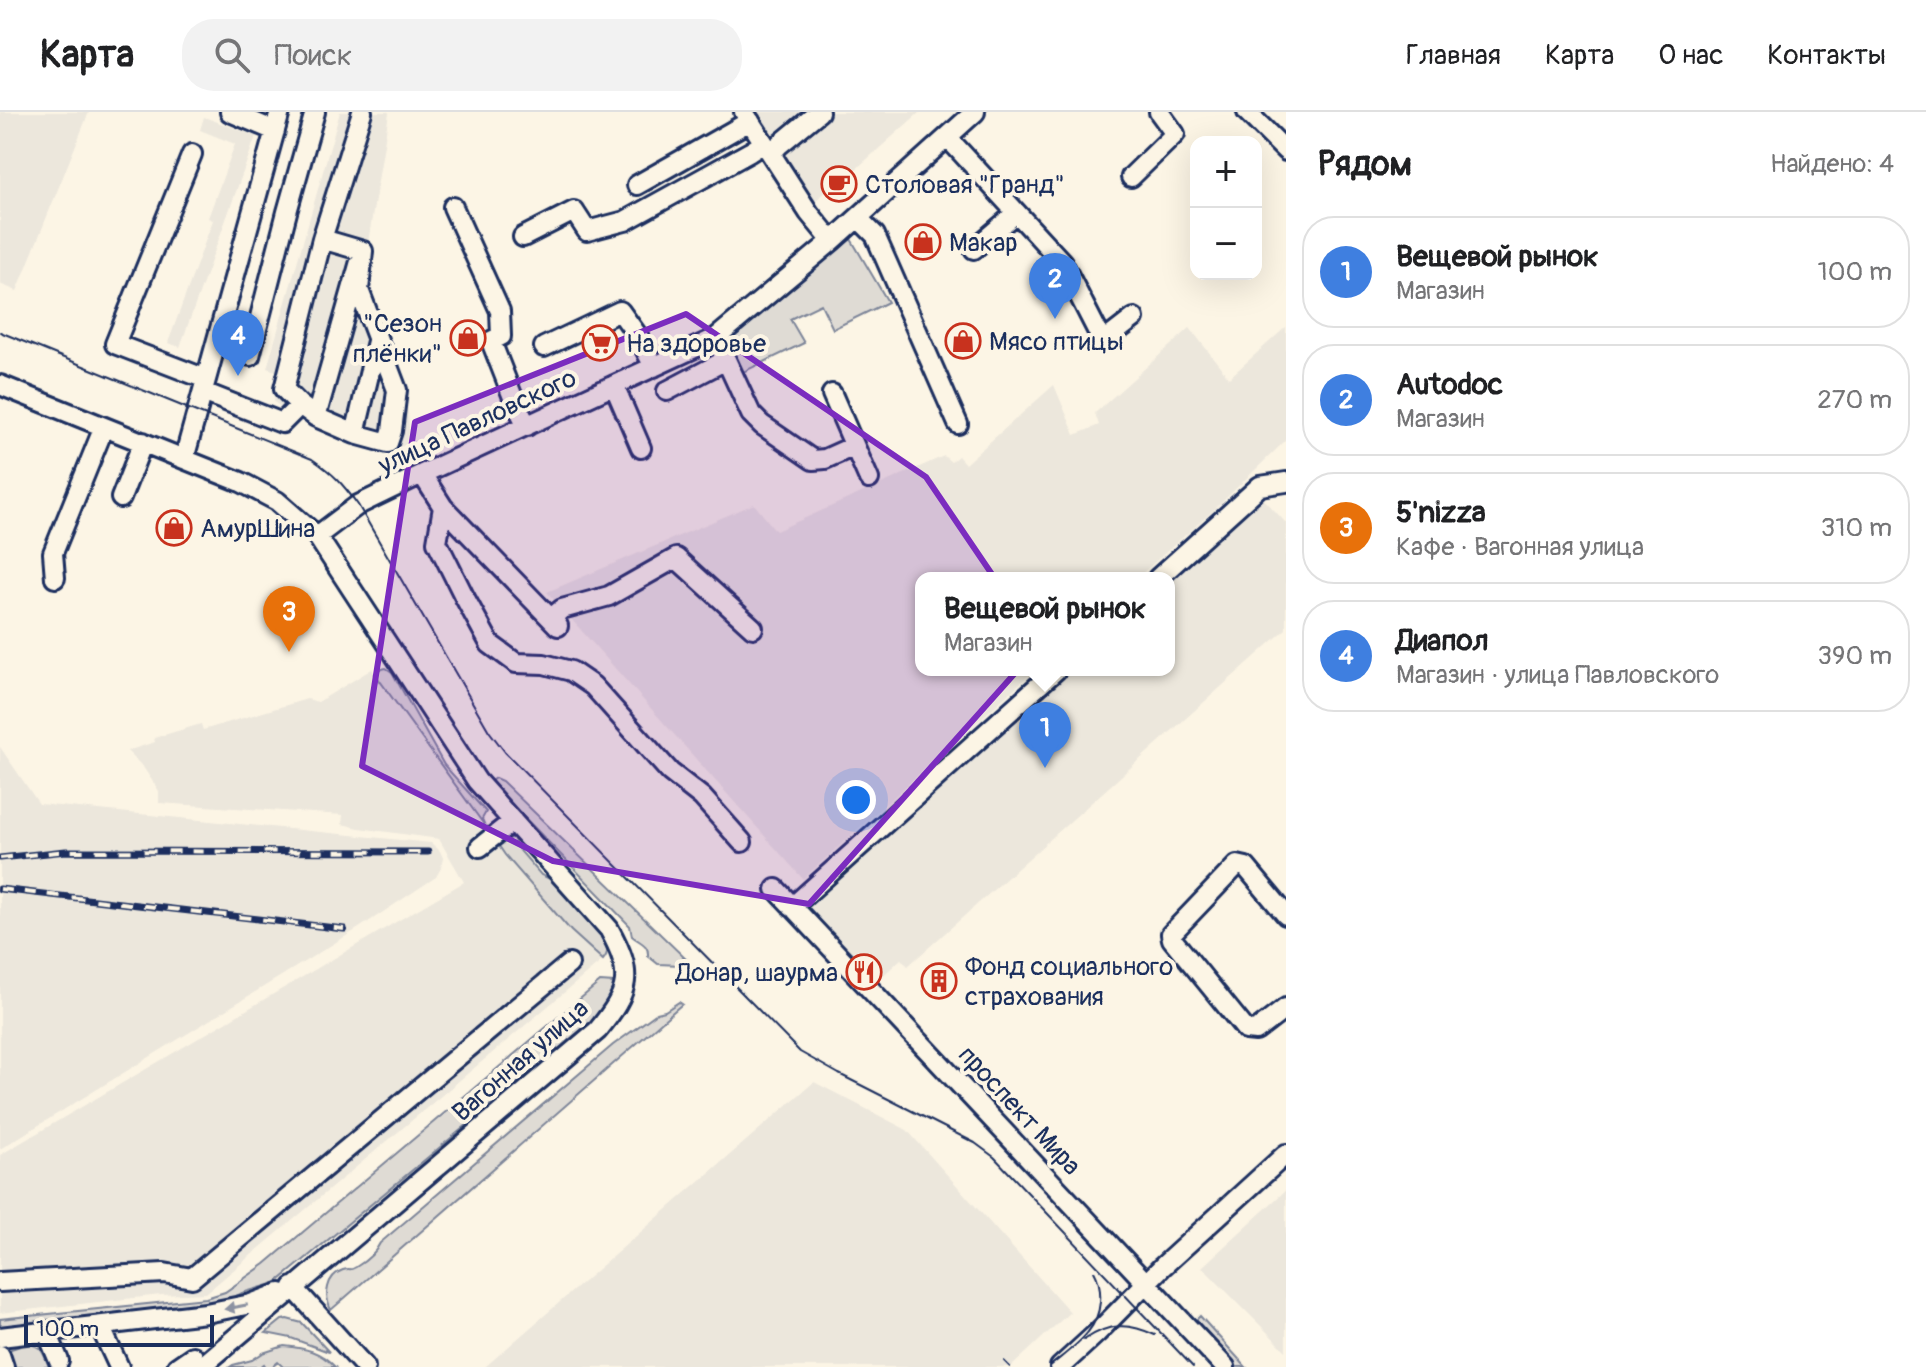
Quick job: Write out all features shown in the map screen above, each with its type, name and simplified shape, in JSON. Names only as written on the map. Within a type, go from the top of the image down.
[{"type":"street","points":[[230,112],[275,131]]},
{"type":"street","points":[[184,459],[280,112]]},
{"type":"street","points":[[250,356],[315,112]]},
{"type":"street","points":[[362,112],[322,239],[284,389],[316,417],[355,434],[388,443],[397,390],[359,290],[363,251]]},
{"type":"street","name":"улица Павловского","points":[[317,536],[358,505],[716,338],[832,241],[975,112]]},
{"type":"street","points":[[1131,177],[1175,134],[1159,112]]},
{"type":"street","points":[[1247,112],[1286,151]]},
{"type":"street","points":[[523,237],[574,211],[587,231],[625,221],[750,152],[779,145],[813,114]]},
{"type":"street","points":[[637,185],[747,116],[809,213],[832,241]]},
{"type":"street","points":[[947,137],[1062,262],[1103,342],[1134,318]]},
{"type":"street","points":[[192,154],[115,344],[282,423],[300,405]]},
{"type":"street","points":[[256,203],[287,212]]},
{"type":"street","points":[[453,207],[500,311],[501,336],[491,341],[527,426]]},
{"type":"street","points":[[974,249],[1016,213]]},
{"type":"street","points":[[858,218],[875,235],[958,424]]},
{"type":"street","points":[[322,239],[363,251]]},
{"type":"street","points":[[316,417],[363,251]]},
{"type":"street","points":[[544,347],[620,311],[640,339],[654,367]]},
{"type":"street","points":[[716,338],[751,414],[762,425],[813,460],[825,459],[854,446]]},
{"type":"street","points":[[355,434],[377,341]]},
{"type":"street","points":[[667,391],[726,360]]},
{"type":"street","points":[[0,385],[241,482],[277,501],[317,536]]},
{"type":"street","points":[[614,385],[641,448]]},
{"type":"street","points":[[832,394],[869,479]]},
{"type":"street","points":[[55,578],[53,553],[104,427]]},
{"type":"street","points":[[121,498],[143,442]]},
{"type":"street","points":[[422,474],[443,507],[554,622],[562,609],[609,596],[676,558],[753,628]]},
{"type":"street","points":[[1165,572],[1260,486],[1286,482]]},
{"type":"street","points":[[443,507],[437,542],[490,644],[516,663],[544,664],[571,671],[593,686],[670,772],[702,797],[742,842]]},
{"type":"street","name":"Вагонная улица","points":[[177,1367],[197,1361],[293,1287],[598,1030],[624,993],[625,970],[620,948],[609,929],[477,781],[317,536]]},
{"type":"street","points":[[792,907],[1049,676]]},
{"type":"street","points":[[480,847],[513,821]]},
{"type":"street","points":[[1286,915],[1246,867],[1237,865],[1171,934],[1246,1030],[1256,1031],[1286,1008]]},
{"type":"street","name":"проспект Мира","points":[[776,889],[1225,1367]]},
{"type":"street","points":[[0,1282],[164,1273],[192,1278],[569,964]]},
{"type":"street","points":[[1046,1367],[1146,1282],[1286,1154]]},
{"type":"street","points":[[1060,1367],[1146,1282]]},
{"type":"street","points":[[0,1337],[100,1326],[135,1329],[176,1317],[251,1304],[293,1287],[365,1367]]},
{"type":"street","points":[[100,1326],[119,1367]]},
{"type":"street","points":[[47,1332],[62,1365]]},
{"type":"street","points":[[0,1355],[4,1367]]},
{"type":"highlighted area","points":[[686,314],[926,477],[1040,645],[809,904],[553,861],[362,766],[415,422]]},
{"type":"shaded area","points":[[0,112],[89,112],[17,291],[0,284]]},
{"type":"shaded area","points":[[340,112],[389,113],[361,286],[408,413],[410,440],[416,443],[382,451],[299,420],[274,402],[279,372],[267,368]]},
{"type":"shaded area","points":[[752,112],[920,112],[812,205],[784,163],[785,147],[769,142]]},
{"type":"shaded area","points":[[204,117],[256,136],[180,347],[168,343],[213,220],[208,218],[235,144],[200,130]]},
{"type":"shaded area","points":[[851,239],[888,302],[833,329],[821,304],[790,319],[804,343],[741,373],[725,337]]},
{"type":"shaded area","points":[[1286,327],[1286,440],[1144,572],[915,572],[915,676],[1028,676],[803,879],[547,592],[754,504],[776,531],[944,456],[951,462],[958,456],[965,464],[1054,385],[1075,435],[1099,425],[1095,413],[1190,328],[1229,378]]},
{"type":"shaded area","points":[[1261,496],[1286,523],[1286,629],[908,966],[901,959],[875,983],[808,906],[1061,676],[1175,676],[1175,574]]},
{"type":"shaded area","points":[[386,668],[392,672],[444,765],[486,812],[482,819],[485,826],[375,674]]},
{"type":"shaded area","points":[[372,669],[505,855],[571,931],[603,960],[206,1293],[0,1313],[0,1155],[464,882],[439,839],[342,824],[343,815],[159,803],[159,791],[143,767],[127,751],[155,742],[154,738],[201,724],[203,730],[307,699],[318,702]]},
{"type":"shaded area","points":[[0,747],[39,804],[431,843],[443,858],[441,868],[436,877],[359,928],[0,1149]]},
{"type":"shaded area","points":[[495,778],[502,781],[688,961],[681,965],[658,964],[648,956],[645,946],[632,936],[630,926],[495,787],[491,781]]},
{"type":"shaded area","points":[[513,837],[516,846],[541,875],[561,884],[605,939],[607,950],[603,960],[571,931],[505,855],[499,846]]},
{"type":"shaded area","points":[[600,982],[614,983],[609,998],[595,1019],[276,1283],[242,1293],[226,1302],[0,1330],[0,1319],[206,1298],[225,1292],[265,1264]]},
{"type":"shaded area","points":[[679,1002],[682,1004],[331,1310],[328,1287],[337,1273],[367,1260],[380,1243],[613,1045],[657,1013]]},
{"type":"shaded area","points":[[814,1082],[907,1130],[1070,1312],[1011,1367],[485,1367]]},
{"type":"shaded area","points":[[1286,1190],[1286,1351],[1202,1267]]},
{"type":"shaded area","points":[[1200,1316],[1246,1367],[1233,1367],[1193,1323]]},
{"type":"shaded area","points":[[287,1319],[302,1323],[329,1352],[291,1338],[266,1333]]},
{"type":"shaded area","points":[[26,1344],[39,1348],[49,1367],[9,1367],[7,1355],[11,1349]]},
{"type":"shaded area","points":[[284,1346],[312,1351],[335,1367],[283,1367],[278,1362],[272,1367],[264,1364],[260,1367],[230,1367],[252,1360]]},
{"type":"tram line","points":[[0,332],[312,459],[332,475],[358,505],[489,731],[505,752],[800,1052],[975,1143],[994,1157],[1193,1367]]},
{"type":"tram line","points":[[1049,1367],[1075,1346],[1093,1325],[1099,1310],[1100,1294],[1094,1271]]},
{"type":"tram line","points":[[1084,1340],[1102,1330],[1119,1326],[1155,1335]]},
{"type":"tram line","points":[[1004,1361],[1010,1367]]},
{"type":"railway","points":[[0,858],[66,851],[428,852]]},
{"type":"railway","points":[[0,889],[344,929]]},
{"type":"place","name":"Столовая \"Гранд\"","points":[[839,184]]},
{"type":"place","name":"Макар","points":[[923,242]]},
{"type":"place","name":"Autodoc","points":[[1055,319]]},
{"type":"place","name":"\"Сезон плёнки\"","points":[[468,338]]},
{"type":"place","name":"Мясо птицы","points":[[963,341]]},
{"type":"place","name":"На здоровье","points":[[600,343]]},
{"type":"place","name":"Диапол","points":[[238,376]]},
{"type":"place","name":"АмурШина","points":[[174,528]]},
{"type":"place","name":"5'nizza","points":[[289,652]]},
{"type":"place","name":"Вещевой рынок","points":[[1045,768]]},
{"type":"place","name":"Донар, шаурма","points":[[864,972]]},
{"type":"place","name":"Фонд социального страхования","points":[[939,981]]}]
